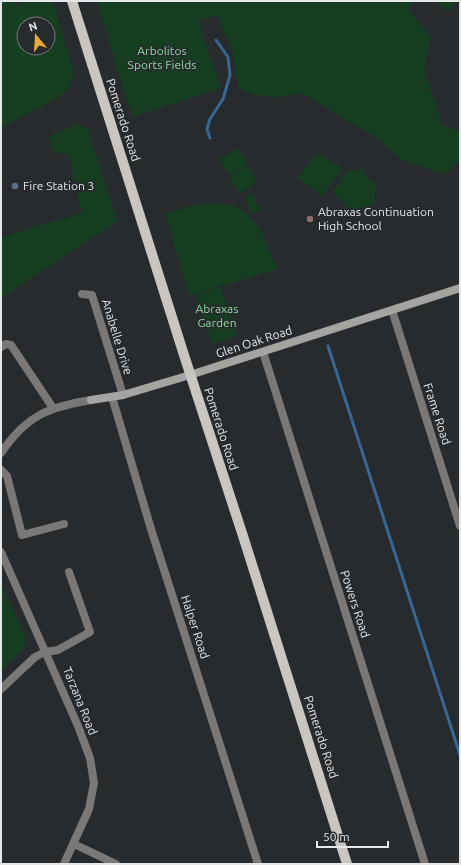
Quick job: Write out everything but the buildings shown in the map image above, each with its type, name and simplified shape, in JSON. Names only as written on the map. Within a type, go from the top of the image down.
[{"type":"main road","name":"Pomerado Road","points":[[72,1],[347,864]]},
{"type":"street","name":"Glen Oak Road","points":[[53,408],[123,395],[263,352],[460,288]]},
{"type":"street","name":"Anabelle Drive","points":[[82,294],[92,295],[123,395]]},
{"type":"street","name":"Frame Road","points":[[392,310],[460,526]]},
{"type":"street","points":[[1,347],[6,344],[11,345],[53,408],[28,421],[8,442],[1,453]]},
{"type":"street","name":"Powers Road","points":[[263,352],[425,864]]},
{"type":"street","name":"Halper Road","points":[[112,397],[152,529],[258,864]]},
{"type":"street","points":[[1,470],[7,476],[22,535],[64,524]]},
{"type":"street","name":"Tarzana Road","points":[[1,552],[78,726],[90,758],[94,783],[89,810],[64,864]]},
{"type":"street","points":[[1,689],[35,657],[46,652],[58,650],[90,632],[69,572]]},
{"type":"street","points":[[74,844],[116,864]]},
{"type":"green space","points":[[1,1],[16,1],[17,6],[23,1],[53,1],[74,74],[70,86],[61,96],[1,128]]},
{"type":"green space","name":"Arbolitos Sports Fields","points":[[97,1],[415,1],[408,9],[431,38],[424,70],[442,125],[460,132],[460,160],[445,174],[402,160],[380,140],[301,93],[276,97],[255,95],[238,88],[233,51],[217,15],[198,21],[221,88],[132,117]]},
{"type":"green space","points":[[434,1],[457,1],[448,11]]},
{"type":"green space","points":[[77,124],[88,130],[117,221],[1,298],[1,237],[82,213],[74,182],[70,154],[54,152],[48,137]]},
{"type":"green space","points":[[238,148],[248,165],[229,175],[220,159]]},
{"type":"green space","points":[[317,152],[342,169],[322,196],[298,178]]},
{"type":"green space","points":[[248,166],[257,182],[239,193],[229,176]]},
{"type":"green space","points":[[364,169],[363,174],[371,182],[375,182],[376,184],[374,204],[351,211],[333,192],[349,170]]},
{"type":"green space","points":[[252,194],[260,211],[252,214],[244,197]]},
{"type":"green space","points":[[205,203],[233,206],[242,210],[249,216],[261,232],[277,269],[189,296],[165,213]]},
{"type":"green space","name":"Abraxas Garden","points":[[221,287],[237,336],[212,344],[197,295]]},
{"type":"green space","points":[[1,584],[26,638],[23,648],[1,672]]},
{"type":"waterway","points":[[210,138],[207,129],[210,119],[223,99],[230,75],[228,57],[216,40]]},
{"type":"waterway","points":[[328,346],[460,755]]},
{"type":"place","name":"Fire Station 3","points":[[15,186]]},
{"type":"place","name":"Abraxas Continuation High School","points":[[310,219]]}]
